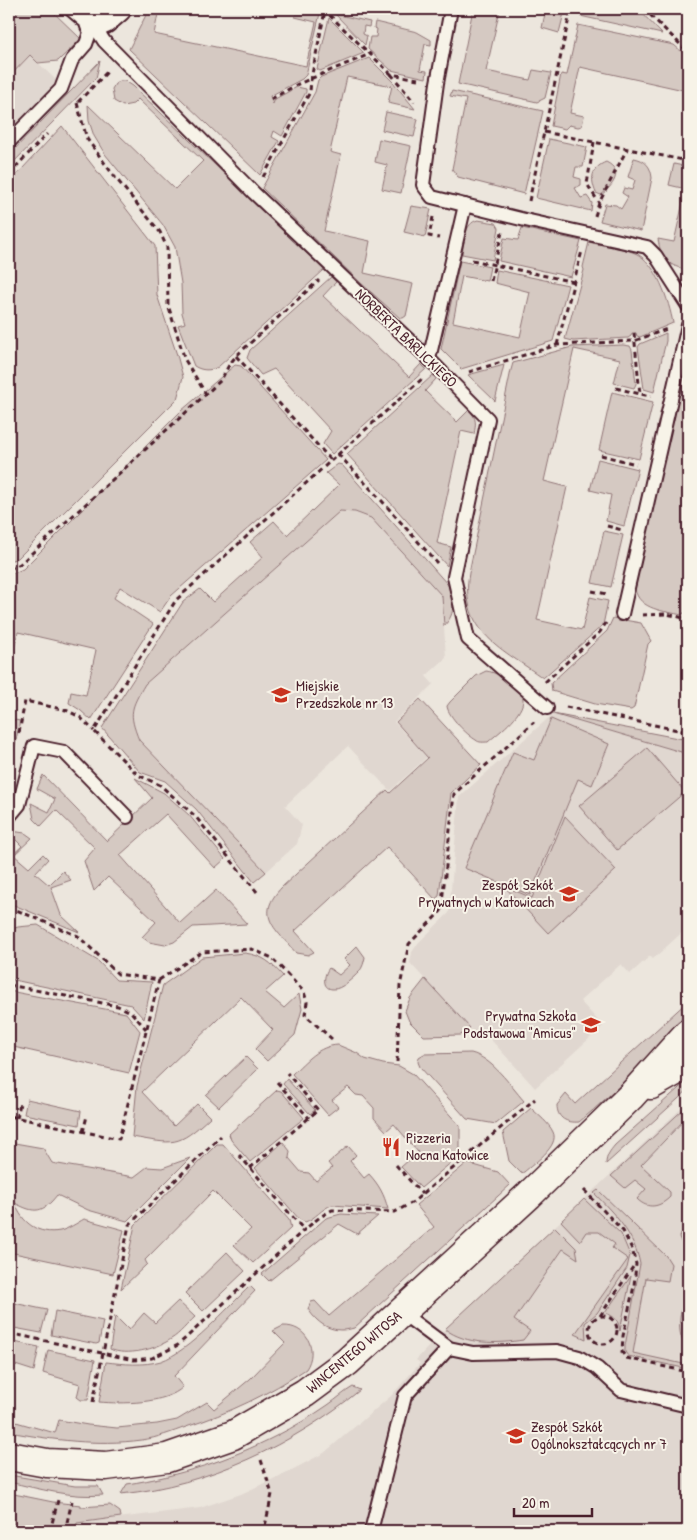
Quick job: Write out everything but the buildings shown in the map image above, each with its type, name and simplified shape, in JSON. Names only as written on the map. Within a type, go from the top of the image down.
[{"type":"street","points":[[93,24],[104,21],[118,9]]},
{"type":"street","name":"WINCENTEGO WITOSA","points":[[9,1456],[47,1463],[106,1466],[167,1458],[233,1435],[305,1393],[348,1362],[529,1195],[630,1097],[688,1033]]},
{"type":"street","name":"WINCENTEGO WITOSA","points":[[630,1097],[688,1064]]},
{"type":"lane","name":"NORBERTA BARLICKIEGO","points":[[70,9],[83,20],[93,24],[104,41],[254,193],[433,362],[488,419],[454,577],[455,585],[468,639],[547,708]]},
{"type":"lane","points":[[451,9],[437,83],[423,185],[432,197],[647,247],[656,256],[688,306]]},
{"type":"lane","points":[[9,142],[61,89],[72,60],[86,44],[93,24]]},
{"type":"lane","points":[[433,362],[465,205]]},
{"type":"lane","points":[[615,613],[688,325]]},
{"type":"lane","points":[[9,817],[19,805],[34,746],[64,752],[127,817]]},
{"type":"lane","points":[[402,1313],[449,1348],[473,1354],[557,1351],[579,1357],[597,1368],[621,1390],[688,1406]]},
{"type":"lane","points":[[371,1531],[405,1396],[449,1348]]},
{"type":"path","points":[[491,281],[502,232],[511,231],[525,220],[571,9]]},
{"type":"path","points":[[644,9],[688,49]]},
{"type":"path","points":[[324,10],[391,74],[437,83]]},
{"type":"path","points":[[254,193],[310,92],[324,10]]},
{"type":"path","points":[[271,99],[311,79],[370,54]]},
{"type":"path","points":[[77,103],[87,139],[114,176],[160,232],[167,248],[168,305],[185,360],[206,394]]},
{"type":"path","points":[[544,132],[688,161]]},
{"type":"path","points":[[594,142],[586,184],[599,203]]},
{"type":"path","points":[[469,259],[574,282]]},
{"type":"path","points":[[9,569],[20,564],[221,380],[236,356],[332,267]]},
{"type":"path","points":[[448,378],[557,345],[634,341],[669,328],[670,335]]},
{"type":"path","points":[[634,333],[640,394]]},
{"type":"path","points":[[236,356],[332,460]]},
{"type":"path","points":[[257,892],[195,816],[160,785],[138,774],[94,731],[176,600],[332,460],[433,362]]},
{"type":"path","points":[[616,388],[657,398]]},
{"type":"path","points":[[338,454],[382,501],[455,585]]},
{"type":"path","points":[[601,455],[642,465]]},
{"type":"path","points":[[607,526],[627,531]]},
{"type":"path","points":[[547,708],[545,682],[600,632],[615,613],[612,596],[592,591]]},
{"type":"path","points":[[615,613],[634,616],[667,614],[688,619]]},
{"type":"path","points":[[397,1062],[400,986],[409,944],[441,912],[454,794],[528,729],[547,708],[556,705],[688,732]]},
{"type":"path","points":[[9,907],[78,936],[118,974],[159,980],[202,952],[252,949],[272,958],[304,992],[307,1002],[305,1015],[332,1039]]},
{"type":"path","points":[[9,1116],[119,1139],[159,980]]},
{"type":"path","points":[[9,985],[118,1006],[131,1012],[146,1029]]},
{"type":"path","points":[[250,1168],[318,1110],[287,1073]]},
{"type":"path","points":[[277,1082],[309,1118]]},
{"type":"path","points":[[9,1333],[134,1360],[152,1358],[178,1345],[320,1217],[332,1210],[395,1212],[413,1202],[535,1100]]},
{"type":"path","points":[[17,1118],[20,1103]]},
{"type":"path","points":[[83,1132],[87,1116]]},
{"type":"path","points":[[93,1402],[129,1225],[221,1136]]},
{"type":"path","points":[[239,1155],[304,1230]]},
{"type":"path","points":[[396,1165],[422,1194]]},
{"type":"path","points":[[584,1190],[623,1231],[632,1249],[636,1264],[634,1286],[623,1336],[622,1352],[626,1358],[688,1372]]},
{"type":"path","points":[[600,1316],[610,1318],[616,1327],[615,1338],[605,1344],[594,1342],[589,1333],[590,1322],[600,1316],[636,1264]]},
{"type":"path","points":[[261,1460],[272,1494],[264,1531]]},
{"type":"path","points":[[50,1531],[58,1500]]},
{"type":"path","points":[[65,1531],[72,1501]]},
{"type":"shaded area","points":[[21,9],[50,9],[81,39],[58,61],[38,63],[30,55],[9,77],[9,18]]},
{"type":"shaded area","points":[[149,9],[159,9],[154,34],[306,66],[316,22],[295,17],[297,9],[314,9],[320,13],[306,75],[270,96],[273,104],[275,99],[297,87],[306,89],[282,136],[274,131],[272,137],[279,141],[260,175],[129,49]]},
{"type":"shaded area","points":[[473,9],[500,9],[486,71],[530,80],[533,70],[551,73],[545,98],[537,102],[458,84]]},
{"type":"shaded area","points":[[546,9],[565,9],[559,33],[542,28]]},
{"type":"shaded area","points":[[582,9],[638,9],[662,34],[580,16]]},
{"type":"shaded area","points":[[335,14],[370,22],[369,27],[364,26],[363,34],[367,36],[365,45]]},
{"type":"shaded area","points":[[329,18],[364,53],[320,71],[317,69]]},
{"type":"shaded area","points":[[375,22],[417,32],[431,40],[431,45],[425,44],[420,70],[427,71],[426,78],[391,70],[368,49],[370,37],[376,37],[377,29],[374,28]]},
{"type":"shaded area","points":[[578,25],[674,45],[682,52],[688,54],[688,91],[580,67],[570,113],[584,116],[582,126],[569,125],[565,129],[551,126],[561,74],[567,75]]},
{"type":"shaded area","points":[[30,55],[57,81],[9,131],[9,77]]},
{"type":"shaded area","points":[[369,58],[393,82],[415,109],[388,103],[392,86],[347,77],[330,152],[341,155],[324,231],[370,241],[364,273],[413,284],[406,316],[403,318],[400,318],[362,284],[262,188],[315,92],[318,80],[321,77]]},
{"type":"shaded area","points":[[100,61],[96,78],[9,167],[9,155]]},
{"type":"shaded area","points":[[120,81],[125,81],[133,86],[324,270],[218,367],[209,370],[203,370],[194,366],[178,325],[185,323],[182,313],[181,283],[175,247],[163,225],[105,154],[94,136],[89,121],[88,105],[175,189],[203,161],[138,99],[133,104],[123,106],[114,101],[112,89]]},
{"type":"shaded area","points":[[452,91],[543,111],[524,194],[458,177],[452,169],[466,99],[450,96]]},
{"type":"shaded area","points":[[386,112],[418,119],[414,137],[382,130]]},
{"type":"shaded area","points":[[62,126],[155,246],[157,295],[183,377],[177,399],[18,558],[9,561],[9,183]]},
{"type":"shaded area","points":[[379,139],[411,146],[401,193],[382,189],[387,165],[375,162]]},
{"type":"shaded area","points":[[549,139],[587,147],[583,167],[576,167],[574,177],[581,179],[581,185],[575,188],[581,198],[587,196],[592,203],[591,211],[536,198]]},
{"type":"shaded area","points":[[634,158],[647,164],[652,178],[641,231],[600,221],[605,204],[616,205],[621,209],[628,197],[622,193],[624,188],[632,190],[635,180],[628,177]]},
{"type":"shaded area","points":[[606,162],[612,166],[616,174],[609,188],[601,195],[596,193],[593,174],[597,167]]},
{"type":"shaded area","points":[[674,164],[688,167],[688,270],[667,261],[661,252],[658,239],[674,242],[686,189],[669,185]]},
{"type":"shaded area","points":[[411,206],[431,209],[425,237],[404,232]]},
{"type":"shaded area","points":[[478,220],[496,223],[499,228],[493,260],[462,254],[467,229],[473,222]]},
{"type":"shaded area","points":[[522,228],[581,241],[571,277],[499,261],[504,238],[518,240]]},
{"type":"shaded area","points":[[589,242],[624,249],[643,258],[650,265],[661,284],[673,323],[640,337],[636,333],[632,333],[628,338],[573,341],[565,339],[584,270],[583,267]]},
{"type":"shaded area","points":[[460,261],[490,267],[487,281],[462,276],[453,322],[520,337],[530,292],[495,283],[497,270],[568,285],[553,341],[461,369],[441,349]]},
{"type":"shaded area","points":[[331,277],[336,282],[323,296],[409,377],[421,364],[426,369],[332,454],[323,444],[331,431],[274,369],[261,375],[247,358],[250,350]]},
{"type":"shaded area","points":[[666,333],[666,341],[654,392],[644,389],[638,347],[640,344]]},
{"type":"shaded area","points":[[630,346],[632,350],[636,384],[634,388],[614,383],[620,359],[574,349],[544,481],[567,487],[537,620],[582,630],[590,597],[608,601],[603,625],[543,678],[499,648],[487,637],[477,625],[471,610],[468,593],[469,573],[511,370],[513,363],[572,347]]},
{"type":"shaded area","points":[[688,346],[688,614],[683,613],[682,615],[661,611],[647,605],[637,596],[635,589]]},
{"type":"shaded area","points":[[235,365],[241,366],[326,460],[171,596],[160,612],[120,587],[114,598],[153,624],[91,720],[69,703],[71,692],[86,695],[96,650],[18,632],[9,665],[9,575],[23,569],[181,411]]},
{"type":"shaded area","points":[[504,365],[495,401],[468,375]]},
{"type":"shaded area","points":[[433,375],[436,379],[425,391],[457,422],[469,410],[475,421],[474,434],[461,431],[437,543],[451,547],[447,566],[347,454]]},
{"type":"shaded area","points":[[612,392],[653,402],[639,459],[599,450]]},
{"type":"shaded area","points":[[598,459],[638,469],[624,526],[606,521],[611,495],[590,490]]},
{"type":"shaded area","points":[[338,464],[342,465],[448,585],[453,607],[451,616],[444,626],[442,596],[371,518],[355,512],[340,511],[145,684],[134,705],[132,717],[139,740],[266,872],[254,882],[196,809],[165,781],[140,772],[102,728],[183,602],[200,589],[213,602],[263,557],[250,542],[274,521],[287,535],[339,485],[326,473]]},
{"type":"shaded area","name":"Miejskie Przedszkole nr 13","points":[[340,511],[355,512],[371,518],[442,596],[446,658],[426,676],[433,684],[394,722],[427,757],[390,791],[348,746],[285,806],[302,825],[297,844],[266,872],[139,740],[132,724],[133,705],[145,684]]},
{"type":"shaded area","points":[[604,531],[623,535],[611,587],[592,583]]},
{"type":"shaded area","points":[[613,618],[641,623],[651,641],[648,644],[634,708],[631,710],[595,704],[552,691],[551,683],[607,631]]},
{"type":"shaded area","points":[[486,671],[516,686],[522,694],[523,701],[512,721],[488,742],[482,742],[472,738],[458,725],[447,706],[476,676]]},
{"type":"shaded area","points":[[420,699],[481,765],[451,793],[439,896],[435,899],[387,847],[295,931],[314,952],[308,955],[296,953],[271,922],[269,914],[274,897],[282,887],[387,790],[390,793],[428,758],[396,722]]},
{"type":"shaded area","name":"Zespół Szkół Prywatnych w Katowicach","points":[[553,714],[688,754],[688,927],[653,959],[650,956],[630,974],[621,964],[580,1001],[603,1026],[535,1088],[483,1031],[477,1036],[410,963],[412,952],[419,942],[449,913],[459,797]]},
{"type":"shaded area","points":[[553,714],[688,740],[688,754]]},
{"type":"shaded area","points":[[9,719],[20,721],[10,769],[9,769]]},
{"type":"shaded area","points":[[551,719],[609,744],[592,785],[578,779],[530,895],[464,868],[513,752],[534,760]]},
{"type":"shaded area","points":[[647,748],[685,792],[617,850],[579,806]]},
{"type":"shaded area","points":[[43,775],[107,841],[152,798],[135,778],[164,793],[189,815],[225,859],[215,868],[166,814],[120,855],[180,923],[216,890],[247,924],[193,927],[174,942],[165,945],[149,942],[142,937],[156,922],[108,877],[94,891],[84,861],[95,848],[56,810],[41,826],[34,819],[31,803],[49,812],[55,799],[37,789]]},
{"type":"shaded area","points":[[565,816],[616,870],[548,933],[504,886],[532,898]]},
{"type":"shaded area","points":[[11,831],[25,833],[32,838],[14,855],[29,868],[43,854],[48,859],[35,873],[49,885],[63,871],[71,880],[51,887],[61,915],[79,932],[9,903],[9,858],[22,846],[9,833]]},
{"type":"shaded area","points":[[38,925],[98,961],[116,980],[152,982],[144,1019],[131,1005],[9,979],[9,930]]},
{"type":"shaded area","points":[[357,946],[365,957],[359,972],[347,983],[336,989],[327,987],[325,977],[329,968],[339,975],[350,965],[344,959]]},
{"type":"shaded area","points":[[245,953],[266,960],[283,976],[265,992],[284,1008],[299,994],[302,1009],[295,1035],[267,1061],[255,1049],[273,1030],[241,997],[142,1092],[174,1126],[197,1104],[210,1117],[182,1139],[166,1142],[132,1137],[137,1086],[163,985],[202,957]]},
{"type":"shaded area","points":[[425,979],[470,1028],[461,1035],[424,1036],[409,1021],[405,1011],[410,998]]},
{"type":"shaded area","points":[[9,991],[126,1013],[140,1031],[129,1073],[9,1046]]},
{"type":"shaded area","points":[[688,1001],[688,1019],[607,1097],[579,1122],[570,1122],[561,1117],[557,1110],[557,1105],[566,1094],[575,1104]]},
{"type":"shaded area","points":[[338,1045],[357,1053],[365,1059],[399,1066],[413,1074],[460,1126],[460,1155],[421,1188],[401,1167],[418,1152],[394,1124],[386,1131],[374,1118],[374,1108],[363,1096],[356,1095],[348,1087],[332,1100],[338,1107],[328,1115],[292,1074],[318,1051]]},
{"type":"shaded area","points":[[471,1053],[486,1060],[493,1066],[524,1101],[496,1124],[467,1119],[420,1067],[418,1062],[419,1057],[424,1054]]},
{"type":"shaded area","points":[[246,1057],[258,1069],[219,1107],[206,1095]]},
{"type":"shaded area","points":[[287,1079],[315,1110],[310,1114],[283,1084]]},
{"type":"shaded area","points":[[688,1080],[688,1090],[606,1164],[608,1156],[615,1145]]},
{"type":"shaded area","points":[[277,1090],[281,1091],[304,1118],[250,1162],[231,1140],[229,1134]]},
{"type":"shaded area","points":[[27,1099],[81,1111],[79,1125],[24,1114]]},
{"type":"shaded area","points":[[688,1102],[688,1531],[75,1531],[77,1523],[200,1508],[241,1494],[324,1453],[391,1396],[420,1363],[416,1360],[445,1329]]},
{"type":"shaded area","points":[[688,1105],[688,1116],[641,1165],[670,1192],[670,1197],[658,1205],[645,1205],[637,1199],[646,1189],[635,1180],[625,1188],[611,1176]]},
{"type":"shaded area","points":[[531,1108],[549,1125],[554,1137],[549,1149],[521,1173],[509,1161],[503,1132]]},
{"type":"shaded area","points":[[9,1142],[43,1148],[52,1163],[134,1177],[147,1167],[162,1168],[190,1158],[127,1221],[88,1210],[57,1195],[47,1205],[38,1210],[28,1209],[15,1203],[27,1222],[45,1231],[60,1231],[84,1219],[124,1230],[113,1274],[9,1252],[9,1182],[11,1177],[9,1176]]},
{"type":"shaded area","points":[[283,1142],[290,1151],[289,1158],[301,1172],[309,1173],[316,1181],[332,1168],[328,1163],[348,1146],[356,1155],[350,1161],[364,1178],[369,1174],[373,1178],[383,1194],[388,1209],[332,1205],[325,1208],[309,1221],[305,1222],[299,1219],[255,1168]]},
{"type":"shaded area","points":[[217,1144],[223,1144],[289,1220],[291,1228],[253,1263],[234,1245],[251,1229],[213,1191],[145,1260],[147,1264],[121,1289],[135,1225]]},
{"type":"shaded area","points":[[467,1163],[498,1172],[510,1185],[354,1328],[347,1330],[334,1329],[317,1320],[308,1309],[311,1302],[315,1301],[329,1316],[434,1227],[416,1205]]},
{"type":"shaded area","points":[[598,1190],[666,1256],[671,1264],[668,1281],[646,1278],[633,1353],[688,1365],[688,1369],[628,1356],[625,1352],[640,1264],[633,1243],[623,1225],[594,1193]]},
{"type":"shaded area","points":[[584,1199],[621,1234],[630,1255],[627,1268],[597,1313],[585,1323],[586,1339],[575,1334],[628,1259],[612,1248],[615,1244],[599,1232],[586,1232],[580,1241],[561,1221]]},
{"type":"shaded area","points":[[341,1214],[378,1216],[357,1234],[339,1224],[269,1281],[262,1274],[326,1218]]},
{"type":"shaded area","points":[[555,1227],[576,1248],[578,1259],[563,1249],[514,1320],[530,1331],[523,1340],[503,1342],[472,1341],[445,1329]]},
{"type":"shaded area","points":[[680,1234],[688,1236],[688,1258],[679,1237]]},
{"type":"shaded area","points":[[227,1252],[245,1271],[203,1311],[185,1293]]},
{"type":"shaded area","points":[[631,1276],[620,1331],[616,1319],[605,1313]]},
{"type":"shaded area","points":[[687,1283],[687,1347],[680,1333],[680,1316]]},
{"type":"shaded area","points":[[250,1286],[255,1291],[174,1376],[183,1387],[175,1393],[155,1400],[131,1403],[99,1402],[106,1362],[147,1364],[172,1356],[196,1339]]},
{"type":"shaded area","points":[[178,1301],[195,1317],[174,1337],[158,1346],[141,1351],[124,1352],[110,1349],[115,1316],[129,1330],[144,1313],[155,1323]]},
{"type":"shaded area","points":[[9,1302],[47,1310],[41,1333],[9,1327]]},
{"type":"shaded area","points":[[55,1311],[103,1321],[99,1343],[51,1335]]},
{"type":"shaded area","points":[[283,1326],[298,1329],[308,1340],[311,1354],[306,1369],[263,1395],[218,1416],[159,1436],[125,1442],[75,1441],[9,1432],[9,1420],[55,1433],[59,1420],[117,1428],[177,1420],[207,1402],[214,1409],[250,1379],[285,1343],[273,1331]]},
{"type":"shaded area","points":[[9,1341],[39,1347],[34,1371],[9,1363]]},
{"type":"shaded area","points":[[48,1350],[95,1360],[88,1400],[81,1400],[77,1397],[80,1384],[43,1373]]},
{"type":"shaded area","points":[[353,1387],[360,1390],[334,1410],[278,1445],[248,1459],[186,1482],[121,1494],[127,1484],[185,1472],[222,1460],[258,1445],[303,1421]]},
{"type":"shaded area","points":[[9,1475],[75,1486],[98,1486],[103,1495],[67,1494],[44,1490],[9,1482]]},
{"type":"shaded area","points":[[9,1493],[53,1502],[81,1505],[81,1507],[110,1505],[120,1512],[121,1517],[77,1523],[75,1531],[9,1531]]},
{"type":"place","name":"Miejskie Przedszkole nr 13","points":[[281,695]]},
{"type":"place","name":"Zespół Szkół Prywatnych w Katowicach","points":[[569,894]]},
{"type":"place","name":"Prywatna Szkoła Podstawowa \"Amicus\"","points":[[591,1025]]},
{"type":"place","name":"Pizzeria Nocna Katowice","points":[[391,1147]]},
{"type":"place","name":"Zespół Szkół Ogólnokształcących nr 7","points":[[516,1436]]}]
